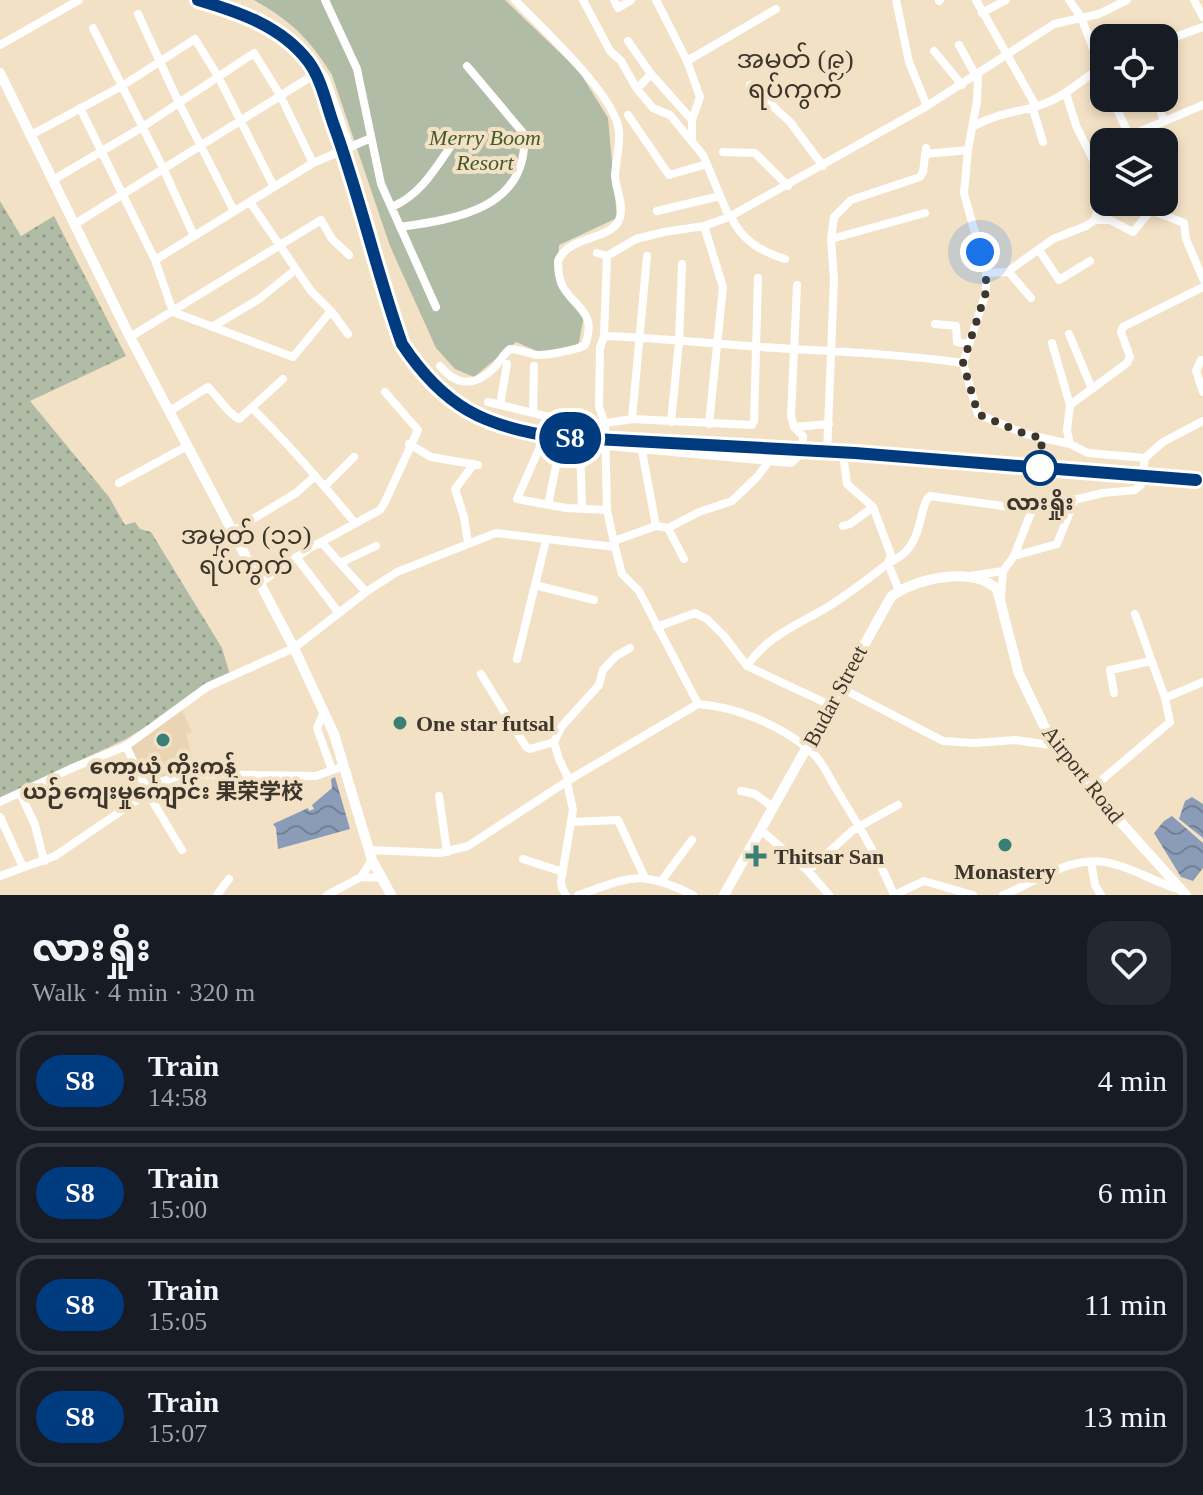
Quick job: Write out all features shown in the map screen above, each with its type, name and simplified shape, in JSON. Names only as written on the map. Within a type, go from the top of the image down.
[{"type":"main road","points":[[0,73],[130,337],[294,648],[324,712],[371,855],[391,895]]},
{"type":"main road","points":[[899,591],[923,580],[979,578],[999,594]]},
{"type":"main road","name":"Budar Street","points":[[724,895],[880,613],[899,591]]},
{"type":"main road","name":"Airport Road","points":[[999,594],[1019,674],[1048,734],[1091,789],[1184,893]]},
{"type":"street","points":[[0,45],[79,0]]},
{"type":"street","points":[[325,0],[357,69],[381,184],[436,307]]},
{"type":"street","points":[[440,366],[462,383],[494,368],[510,349],[541,355],[573,351],[585,345],[587,315],[564,288],[558,261],[567,247],[605,231],[620,217],[615,179],[619,130],[609,103],[579,66],[515,0]]},
{"type":"street","points":[[583,0],[610,51],[621,61],[637,89],[653,108],[670,115],[692,140],[707,164],[736,227],[760,251],[785,259]]},
{"type":"street","points":[[614,0],[618,8],[631,0]]},
{"type":"street","points":[[656,0],[687,61],[700,97],[692,120],[692,140]]},
{"type":"street","points":[[896,0],[909,62],[927,106]]},
{"type":"street","points":[[976,0],[1034,106],[1043,142]]},
{"type":"street","points":[[982,13],[1006,0]]},
{"type":"street","points":[[1069,0],[1081,17],[1090,39]]},
{"type":"street","points":[[597,253],[607,256],[636,239],[704,226],[730,217],[927,106],[1054,24],[1099,14],[1127,0]]},
{"type":"street","points":[[1194,0],[1202,12]]},
{"type":"street","points":[[687,61],[776,9]]},
{"type":"street","points":[[138,14],[234,211]]},
{"type":"street","points":[[1178,36],[1203,27]]},
{"type":"street","points":[[93,28],[194,236]]},
{"type":"street","points":[[31,135],[122,86],[195,39],[219,78],[274,187]]},
{"type":"street","points":[[628,41],[651,74],[692,120]]},
{"type":"street","points":[[959,45],[977,76],[974,126],[964,193],[986,273],[986,292],[963,363],[978,414],[1025,434],[1070,444],[1088,453],[1145,458]]},
{"type":"street","points":[[934,51],[962,85]]},
{"type":"street","points":[[53,180],[141,128],[254,53],[280,95],[313,163]]},
{"type":"street","points":[[400,227],[441,221],[484,207],[497,200],[518,175],[525,147],[524,134],[467,66]]},
{"type":"street","points":[[75,224],[320,71],[326,79],[350,148]]},
{"type":"street","points":[[637,89],[651,74]]},
{"type":"street","points":[[974,126],[995,115],[1034,106],[1066,94],[1090,78]]},
{"type":"street","points":[[750,85],[790,122],[823,166]]},
{"type":"street","points":[[1066,94],[1077,128],[1098,169],[1102,188],[1095,220]]},
{"type":"street","points":[[1151,128],[1203,105]]},
{"type":"street","points":[[80,108],[155,260],[173,312],[293,357],[331,311]]},
{"type":"street","points":[[1161,112],[1164,121]]},
{"type":"street","points":[[628,115],[669,175],[707,164]]},
{"type":"street","points":[[155,260],[313,163],[371,138]]},
{"type":"street","points":[[392,207],[409,200],[455,140]]},
{"type":"street","points":[[827,453],[834,217],[851,200],[920,177],[925,151],[968,150]]},
{"type":"street","points":[[723,152],[755,153],[788,186]]},
{"type":"street","points":[[657,211],[720,196]]},
{"type":"street","points":[[250,202],[295,270],[348,334]]},
{"type":"street","points":[[986,273],[1008,271],[1062,234],[1095,220],[1110,220],[1131,232],[1151,210],[1182,221],[1203,279]]},
{"type":"street","points":[[831,239],[925,213]]},
{"type":"street","points":[[130,337],[321,220],[332,239],[349,255]]},
{"type":"street","points":[[704,226],[723,287],[709,424]]},
{"type":"street","points":[[1039,250],[1059,280],[1090,261]]},
{"type":"street","points":[[607,256],[599,407],[605,424],[607,510],[622,574],[639,591],[698,704]]},
{"type":"street","points":[[632,419],[647,256]]},
{"type":"street","points":[[671,422],[679,342],[682,264]]},
{"type":"street","points":[[212,327],[259,299],[295,270]]},
{"type":"street","points":[[1008,271],[1031,298]]},
{"type":"street","points":[[488,402],[586,426],[632,419],[752,425],[758,278]]},
{"type":"street","points":[[797,285],[791,416],[794,427],[803,436],[803,452]]},
{"type":"street","points":[[1070,405],[1127,363],[1130,357],[1121,332],[1123,327],[1203,287]]},
{"type":"street","points":[[935,324],[956,326],[957,342],[968,344]]},
{"type":"street","points":[[1069,334],[1092,389]]},
{"type":"street","points":[[604,336],[831,349],[963,363]]},
{"type":"street","points":[[1052,343],[1070,405],[1067,430],[1070,444]]},
{"type":"street","points":[[1201,360],[1196,371],[1203,392]]},
{"type":"street","points":[[500,405],[507,364]]},
{"type":"street","points":[[533,413],[534,366]]},
{"type":"street","points":[[170,411],[208,387],[239,419],[283,379]]},
{"type":"street","points":[[260,583],[296,557],[380,510],[384,504],[418,430],[385,392]]},
{"type":"street","points":[[252,408],[293,448],[355,523]]},
{"type":"street","points":[[747,666],[755,654],[786,629],[858,589],[901,556],[921,528],[925,500],[930,496],[1032,510],[1103,493],[1135,490],[1141,485],[1145,458],[1163,442],[1203,421]]},
{"type":"street","points":[[794,427],[829,424]]},
{"type":"street","points":[[607,510],[517,499],[543,440],[791,463],[803,452],[843,454],[844,478],[873,507],[891,555],[888,563],[899,591]]},
{"type":"street","points":[[548,505],[561,442]]},
{"type":"street","points":[[409,444],[431,457],[476,464],[455,489],[468,543]]},
{"type":"street","points":[[580,445],[582,508]]},
{"type":"street","points":[[119,483],[187,446]]},
{"type":"street","points":[[642,451],[656,526]]},
{"type":"street","points":[[325,486],[354,457]]},
{"type":"street","points":[[0,802],[126,746],[207,687],[294,648],[397,572],[496,533],[614,544],[656,526],[668,528],[699,512],[732,501],[747,489],[769,461]]},
{"type":"street","points":[[233,531],[296,493],[314,477]]},
{"type":"street","points":[[1014,556],[1057,544],[1075,499]]},
{"type":"street","points":[[1051,504],[1063,510],[1068,518]]},
{"type":"street","points":[[843,526],[873,507]]},
{"type":"street","points":[[999,594],[1003,571],[1014,556],[1032,510]]},
{"type":"street","points":[[668,528],[684,559]]},
{"type":"street","points":[[517,659],[546,540]]},
{"type":"street","points":[[321,542],[366,592]]},
{"type":"street","points":[[340,563],[376,546]]},
{"type":"street","points":[[296,557],[339,613]]},
{"type":"street","points":[[964,578],[1003,571]]},
{"type":"street","points":[[535,585],[594,600]]},
{"type":"street","points":[[657,627],[695,613],[707,619],[724,636],[747,666],[830,705]]},
{"type":"street","points":[[1091,789],[1170,722],[1165,698],[1135,614]]},
{"type":"street","points":[[561,893],[573,810],[568,781],[554,742],[562,726],[599,685],[603,670],[616,656],[630,648]]},
{"type":"street","points":[[1114,693],[1110,670],[1151,661]]},
{"type":"street","points":[[481,674],[528,749],[554,742]]},
{"type":"street","points":[[1165,698],[1203,682]]},
{"type":"street","points":[[841,688],[943,741],[975,743],[1015,740],[1057,746]]},
{"type":"street","points":[[361,877],[371,855],[447,852],[468,846],[568,781],[698,704],[716,705],[760,720],[808,748],[827,770],[861,826],[894,895],[924,881],[973,895]]},
{"type":"street","points":[[324,712],[317,728],[332,770]]},
{"type":"street","points":[[126,746],[182,850]]},
{"type":"street","points":[[0,876],[44,861],[148,789],[187,774],[316,776],[344,766]]},
{"type":"street","points":[[741,791],[755,794],[774,808]]},
{"type":"street","points":[[20,793],[35,825],[44,861]]},
{"type":"street","points":[[439,796],[447,852]]},
{"type":"street","points":[[808,871],[826,852],[861,826],[898,805]]},
{"type":"street","points":[[0,817],[23,867]]},
{"type":"street","points":[[572,822],[618,820],[645,878]]},
{"type":"street","points":[[761,830],[808,871],[829,895]]},
{"type":"street","points":[[662,880],[692,840]]},
{"type":"street","points":[[523,859],[563,872]]},
{"type":"street","points":[[1091,862],[1101,895]]},
{"type":"street","points":[[1003,895],[1068,863],[1091,862],[1114,864],[1184,893]]},
{"type":"street","points":[[327,895],[361,877],[382,878]]},
{"type":"street","points":[[578,895],[631,877],[662,880],[693,895]]},
{"type":"street","points":[[217,895],[229,879]]},
{"type":"shaded area","name":"ကော့ယုံ ကိုးကန့် ယဉ်ကျေးမှုကျောင်း 果荣学校","points":[[182,710],[192,732],[186,734],[196,771],[146,779],[130,746]]},
{"type":"green space","name":"Merry Boom Resort","points":[[254,0],[505,0],[579,71],[608,118],[617,218],[559,245],[558,273],[584,316],[578,347],[539,352],[516,342],[474,377],[455,369],[436,348],[390,246],[332,75],[298,32],[279,15]]},
{"type":"green space","points":[[0,201],[21,236],[54,216],[126,356],[30,401],[109,497],[125,525],[135,522],[140,529],[151,532],[222,648],[230,675],[126,739],[0,798]]},
{"type":"water","points":[[335,777],[350,829],[278,849],[273,824],[308,808],[309,811],[314,809],[312,805],[332,788],[331,779]]},
{"type":"water","points":[[1192,797],[1203,804],[1203,838],[1179,819],[1185,801]]},
{"type":"water","points":[[1172,816],[1203,843],[1203,868],[1193,881],[1181,877],[1154,833]]},
{"type":"railway","points":[[198,0],[244,15],[272,29],[297,49],[313,68],[343,150],[402,344],[418,366],[450,399],[487,420],[557,437],[828,451],[1196,480]]},
{"type":"train","name":"S8","points":[[198,0],[239,12],[279,33],[307,60],[316,74],[344,151],[402,344],[417,366],[444,394],[481,420],[521,432],[557,437],[855,453],[1196,480]]},
{"type":"place","name":"လားရှိုး","points":[[1040,468]]},
{"type":"place","name":"One star futsal","points":[[400,723]]},
{"type":"place","name":"ကော့ယုံ ကိုးကန့် ယဉ်ကျေးမှုကျောင်း 果荣学校","points":[[163,740]]},
{"type":"place","name":"Monastery","points":[[1005,845]]},
{"type":"place","name":"Thitsar San","points":[[756,856]]},
{"type":"district","name":"အမှတ် (၉) ရပ်ကွက်","points":[[795,74]]},
{"type":"district","name":"အမှတ် (၁၁) ရပ်ကွက်","points":[[246,550]]},
{"type":"route","points":[[980,252],[986,273],[986,292],[963,363],[970,391],[978,414],[1042,438],[1040,468]]}]
